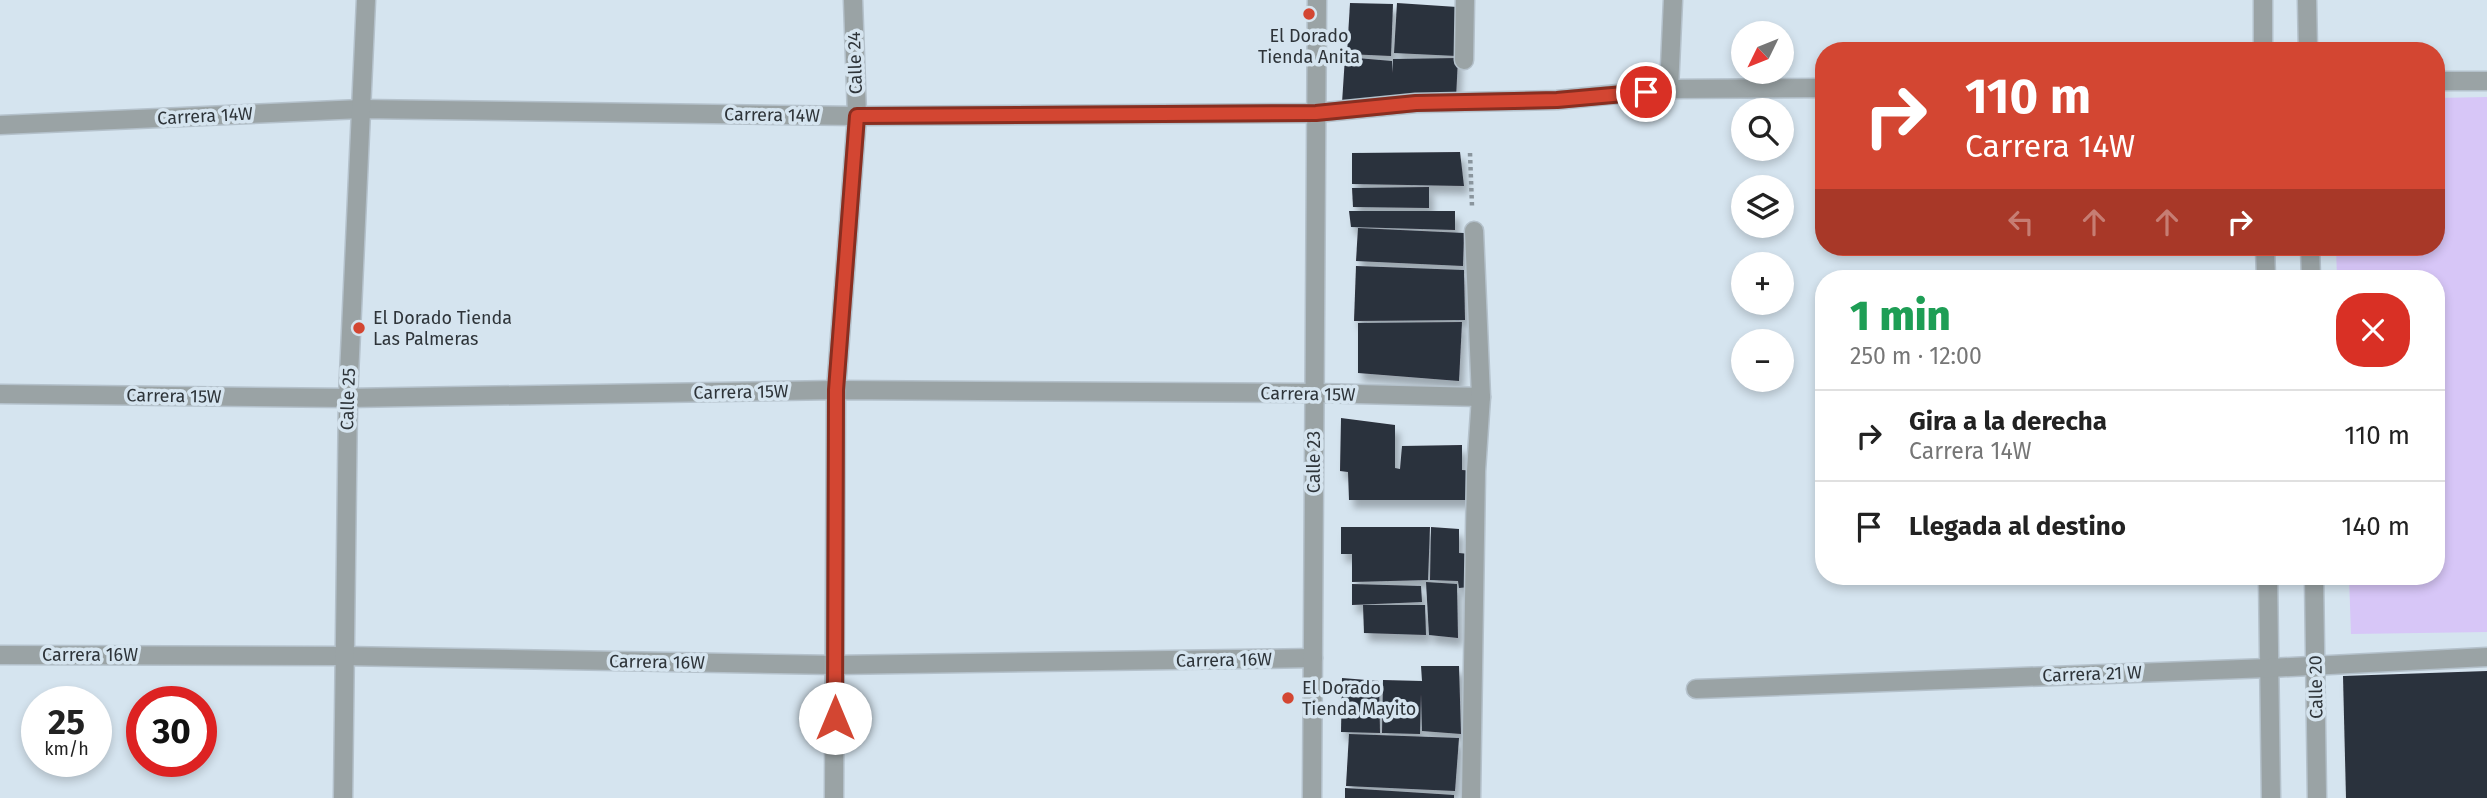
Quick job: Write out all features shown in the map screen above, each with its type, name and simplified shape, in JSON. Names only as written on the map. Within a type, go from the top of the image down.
[{"type":"street","name":"Calle 25","points":[[343,798],[348,398],[366,0]]},
{"type":"street","name":"Calle 24","points":[[834,798],[836,390],[857,116],[853,0]]},
{"type":"street","name":"Calle 23","points":[[1312,798],[1317,0]]},
{"type":"street","points":[[1464,60],[1465,0]]},
{"type":"street","points":[[1669,89],[1673,0]]},
{"type":"street","points":[[2263,0],[2263,42]]},
{"type":"street","points":[[2307,0],[2308,42]]},
{"type":"street","points":[[2445,81],[2487,81]]},
{"type":"street","name":"Carrera 14W","points":[[0,125],[360,108],[857,116],[1316,113],[1416,103],[1557,100],[1669,89],[1815,88]]},
{"type":"street","points":[[1471,798],[1476,471],[1481,397],[1474,231]]},
{"type":"street","name":"Carrera 15W","points":[[0,394],[348,398],[836,390],[1315,393],[1481,397]]},
{"type":"street","points":[[2268,585],[2271,798]]},
{"type":"street","name":"Calle 20","points":[[2314,585],[2317,798]]},
{"type":"street","name":"Carrera 16W","points":[[0,655],[344,656],[835,665],[1313,659]]},
{"type":"street","name":"Carrera 21 W","points":[[1696,689],[2269,668],[2487,657]]},
{"type":"path","points":[[1470,153],[1474,231]]},
{"type":"shaded area","points":[[2487,97],[2487,632],[2351,634],[2349,585],[2445,585],[2445,270],[2337,270],[2336,256],[2445,256],[2445,98]]},
{"type":"building","points":[[1350,3],[1393,4],[1391,56],[1347,54]]},
{"type":"building","points":[[1397,3],[1457,7],[1457,56],[1394,53]]},
{"type":"building","points":[[1345,57],[1392,61],[1392,73],[1393,59],[1458,58],[1456,98],[1342,103]]},
{"type":"building","points":[[1460,152],[1464,186],[1352,184],[1352,153]]},
{"type":"building","points":[[1429,187],[1429,208],[1353,207],[1352,188]]},
{"type":"building","points":[[1349,211],[1455,211],[1455,230],[1351,227]]},
{"type":"building","points":[[1358,228],[1464,233],[1463,266],[1356,261]]},
{"type":"building","points":[[1356,266],[1464,270],[1465,320],[1354,321]]},
{"type":"building","points":[[1462,322],[1459,381],[1358,373],[1358,323]]},
{"type":"building","points":[[1341,418],[1395,425],[1395,468],[1400,469],[1402,446],[1462,445],[1462,470],[1476,471],[1468,500],[1349,500],[1348,472],[1340,471]]},
{"type":"building","points":[[1341,527],[1430,527],[1428,580],[1352,582],[1352,554],[1341,554]]},
{"type":"building","points":[[1431,527],[1459,529],[1459,553],[1469,554],[1469,587],[1459,588],[1458,581],[1430,580]]},
{"type":"building","points":[[1426,582],[1457,584],[1458,638],[1429,635]]},
{"type":"building","points":[[1352,584],[1421,586],[1422,602],[1352,605]]},
{"type":"building","points":[[1363,605],[1425,605],[1426,635],[1364,633]]},
{"type":"building","points":[[1421,666],[1459,666],[1461,734],[1422,731],[1421,694],[1420,734],[1382,733],[1383,680],[1422,681]]},
{"type":"building","points":[[2487,671],[2487,798],[2346,798],[2343,676]]},
{"type":"building","points":[[1342,678],[1379,681],[1380,733],[1341,732]]},
{"type":"building","points":[[1349,734],[1459,738],[1455,791],[1346,786]]},
{"type":"building","points":[[1345,788],[1454,795],[1454,798],[1345,798]]},
{"type":"place","name":"El Dorado Tienda Anita","points":[[1309,14]]},
{"type":"place","name":"El Dorado Tienda Las Palmeras","points":[[359,328]]},
{"type":"place","name":"El Dorado Tienda Mayito","points":[[1288,698]]},
{"type":"route","points":[[835,718],[836,390],[857,116],[1316,113],[1416,103],[1557,100],[1646,92]]}]
